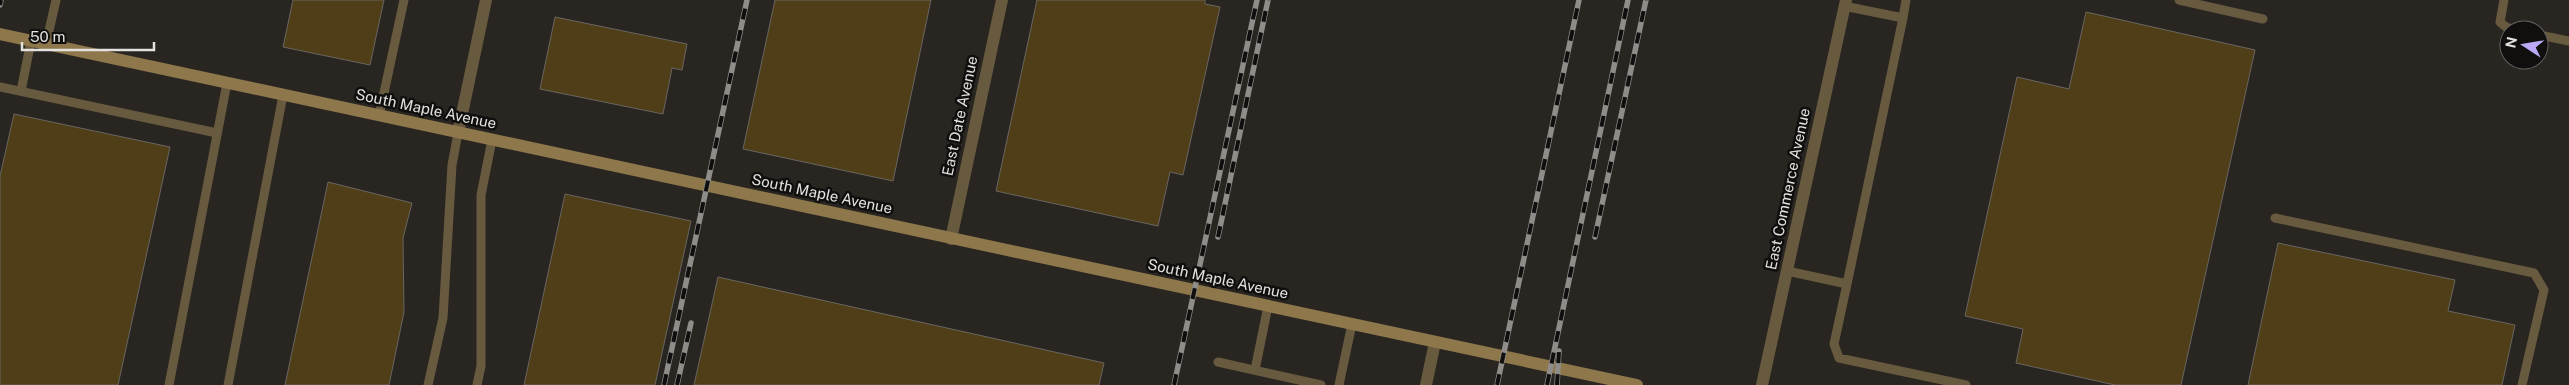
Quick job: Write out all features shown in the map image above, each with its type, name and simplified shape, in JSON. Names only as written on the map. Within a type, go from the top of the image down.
[{"type":"street","points":[[458,133],[486,0]]},
{"type":"street","name":"East Date Avenue","points":[[951,239],[1002,0]]},
{"type":"street","name":"East Commerce Avenue","points":[[1762,385],[1845,3]]},
{"type":"street","name":"South Maple Avenue","points":[[0,34],[1435,342],[1593,380],[1637,385]]},
{"type":"street","points":[[1426,385],[1435,342]]},
{"type":"lane","points":[[46,44],[56,0]]},
{"type":"lane","points":[[379,116],[404,0]]},
{"type":"lane","points":[[1906,0],[1834,344],[1839,358],[1966,385]]},
{"type":"lane","points":[[2179,0],[2263,19]]},
{"type":"lane","points":[[2500,20],[2504,0]]},
{"type":"lane","points":[[1845,3],[1903,18]]},
{"type":"lane","points":[[2549,37],[2569,41]]},
{"type":"lane","points":[[21,91],[31,42]]},
{"type":"lane","points":[[169,385],[227,83]]},
{"type":"lane","points":[[0,87],[217,133]]},
{"type":"lane","points":[[228,385],[283,95]]},
{"type":"lane","points":[[428,385],[443,318],[452,165],[458,133]]},
{"type":"lane","points":[[477,385],[480,366],[481,195],[492,140]]},
{"type":"lane","points":[[2275,218],[2534,273],[2544,290],[2522,385]]},
{"type":"lane","points":[[1787,271],[1847,284]]},
{"type":"lane","points":[[1255,370],[1268,306]]},
{"type":"lane","points":[[1339,385],[1352,324]]},
{"type":"lane","points":[[1218,362],[1321,385]]},
{"type":"building","points":[[293,0],[384,0],[370,65],[283,47]]},
{"type":"building","points":[[775,0],[931,0],[893,181],[743,149]]},
{"type":"building","points":[[1037,0],[1205,0],[1205,4],[1220,7],[1183,175],[1170,172],[1158,226],[996,191]]},
{"type":"building","points":[[2086,12],[2255,50],[2181,385],[2115,385],[2016,363],[2023,329],[1965,316],[2017,77],[2069,89]]},
{"type":"building","points":[[555,17],[687,44],[682,70],[672,68],[663,114],[540,89]]},
{"type":"building","points":[[14,114],[170,147],[118,385],[0,385],[0,176]]},
{"type":"building","points":[[328,182],[412,203],[403,238],[404,312],[389,385],[285,385]]},
{"type":"building","points":[[565,194],[691,221],[655,385],[524,385]]},
{"type":"building","points":[[2278,243],[2455,280],[2448,311],[2515,325],[2502,385],[2248,385]]},
{"type":"building","points":[[718,277],[1104,363],[1099,385],[694,385]]},
{"type":"railway","points":[[0,5],[1,0]]},
{"type":"railway","points":[[664,385],[747,0]]},
{"type":"railway","points":[[1174,385],[1257,0]]},
{"type":"railway","points":[[1218,237],[1268,0]]},
{"type":"railway","points":[[1497,385],[1579,0]]},
{"type":"railway","points":[[1547,385],[1628,0]]},
{"type":"railway","points":[[1595,237],[1646,0]]},
{"type":"railway","points":[[677,385],[691,323]]},
{"type":"railway","points":[[1557,385],[1559,351]]}]
